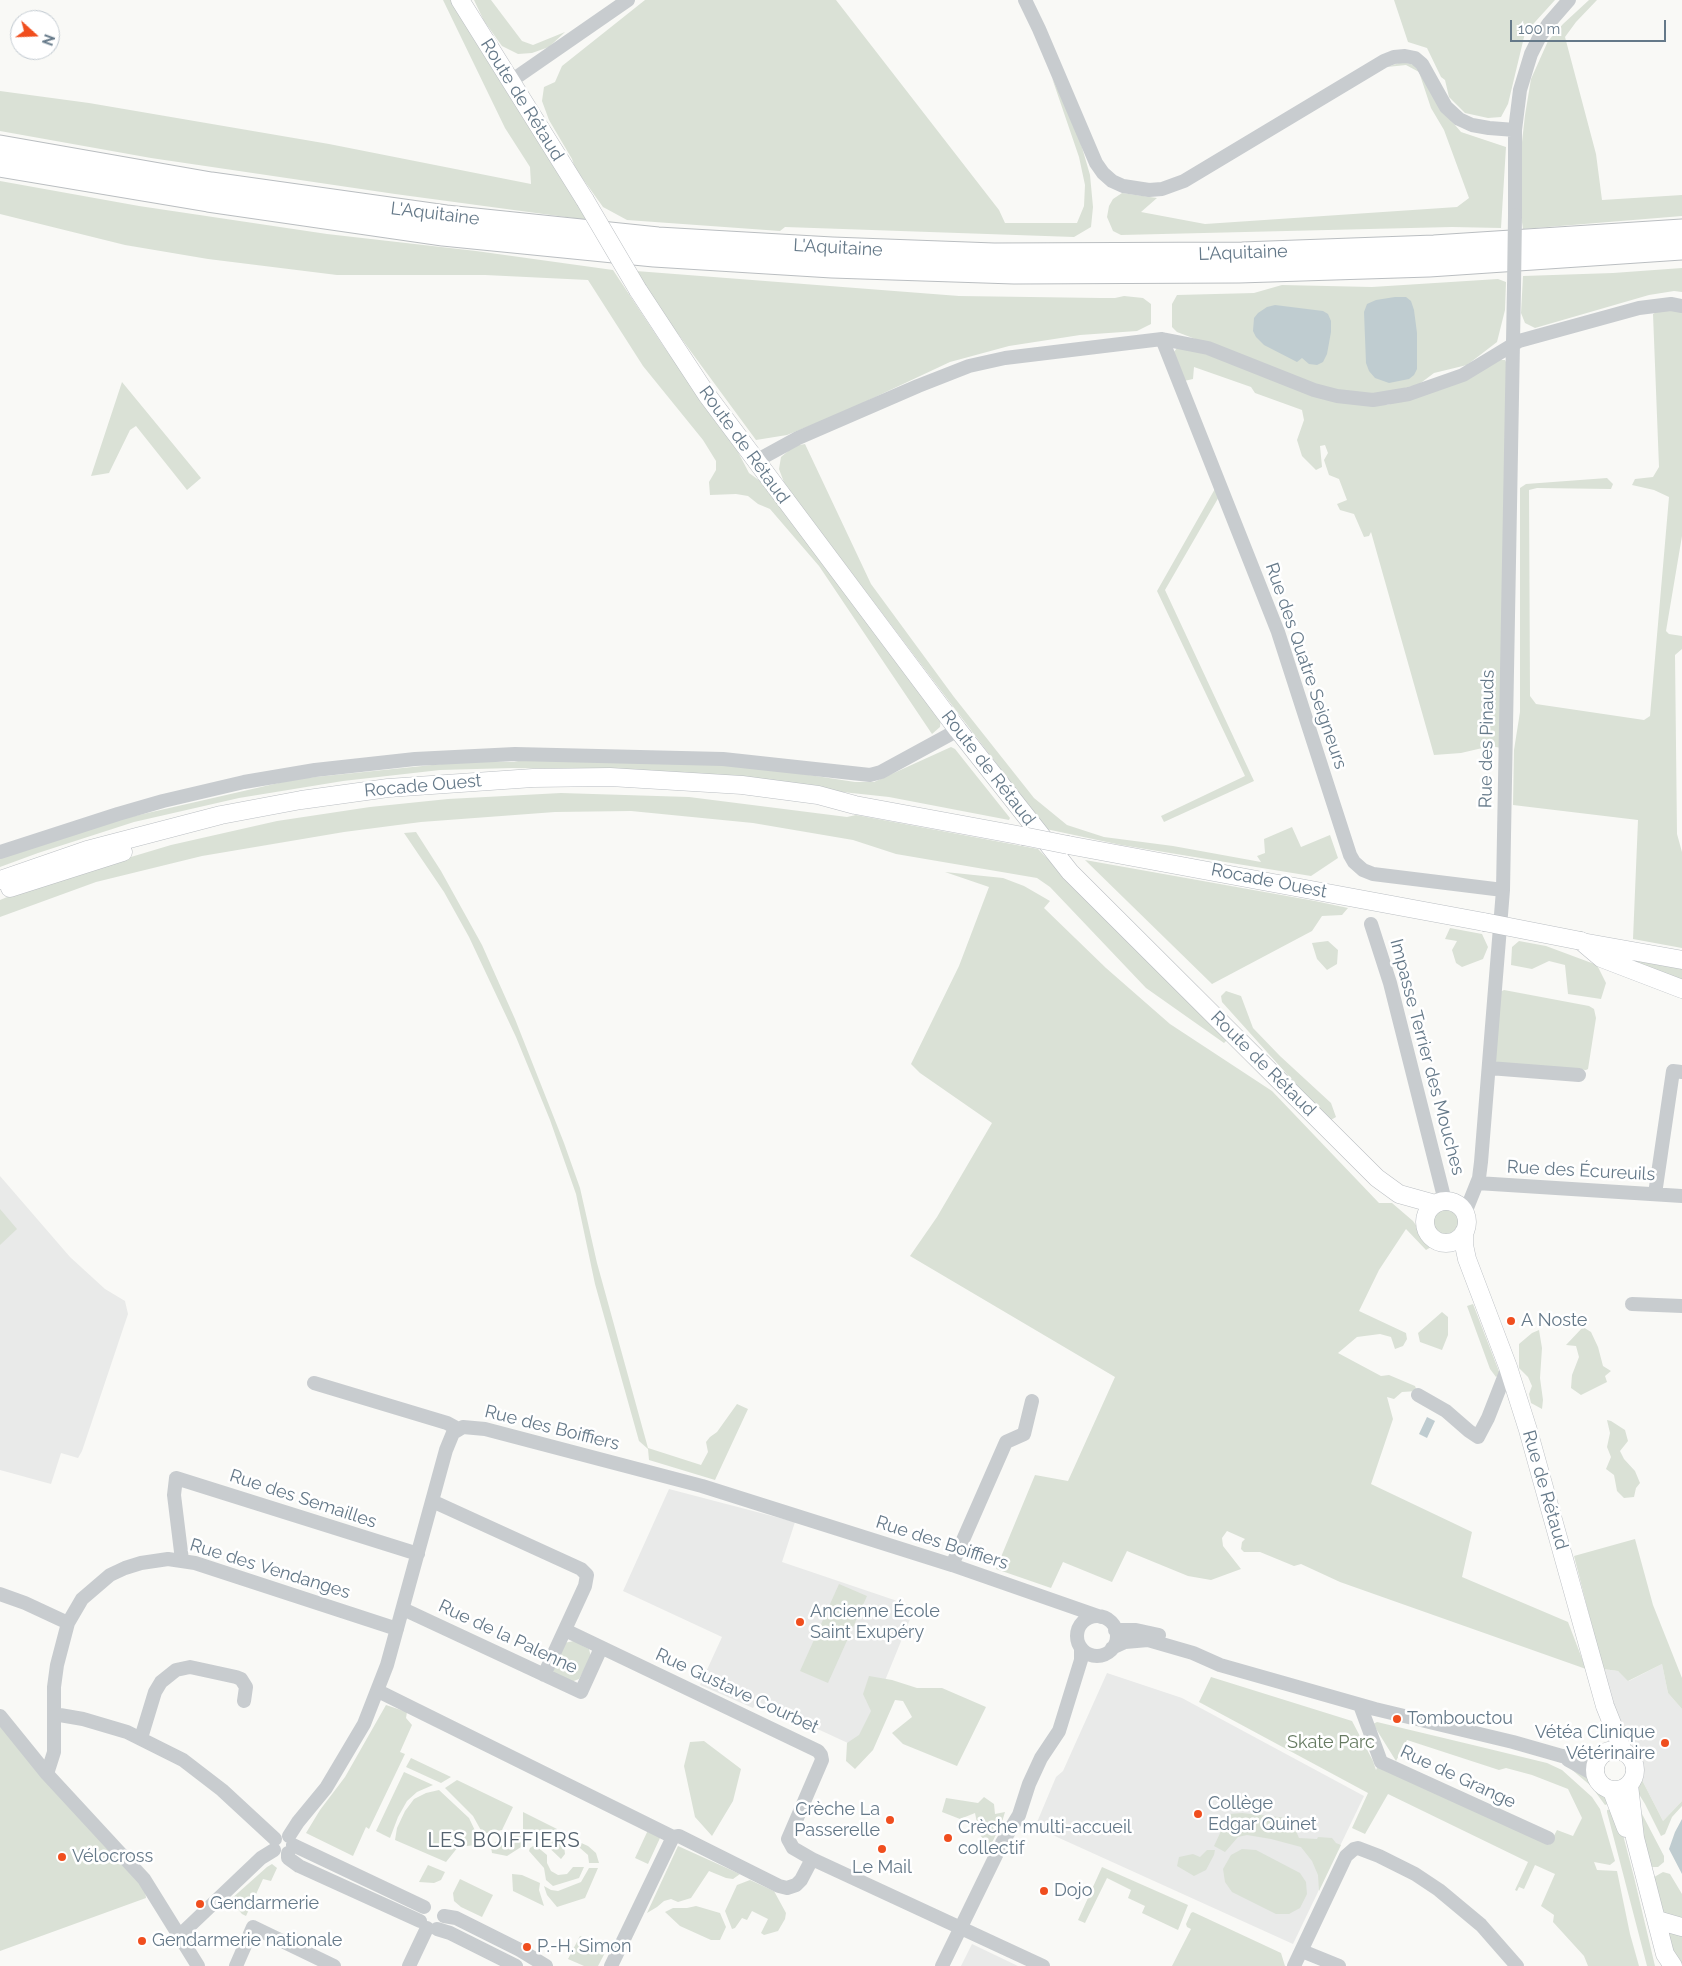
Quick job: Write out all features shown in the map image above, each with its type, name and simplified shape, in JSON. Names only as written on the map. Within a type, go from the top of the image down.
[{"type":"highway","name":"L'Aquitaine","points":[[0,146],[211,183],[446,216],[658,238],[832,248],[994,254],[1242,254],[1434,246],[1682,230]]},
{"type":"highway","name":"L'Aquitaine","points":[[0,166],[208,202],[443,234],[654,256],[832,267],[1031,273],[1238,272],[1429,266],[1682,249]]},
{"type":"main road","name":"Route de Rétaud","points":[[460,0],[585,200],[638,290],[707,395],[958,730],[1070,872],[1378,1178],[1399,1194]]},
{"type":"main road","name":"Rocade Ouest","points":[[0,880],[87,850],[212,817],[301,800],[388,788],[504,780],[610,777],[742,785],[818,795],[855,805],[1682,960]]},
{"type":"main road","name":"Rocade Ouest","points":[[0,892],[156,842],[235,823],[298,812],[432,795],[608,789],[735,795],[855,805]]},
{"type":"main road","points":[[1581,941],[1601,958],[1682,989]]},
{"type":"main road","points":[[1645,953],[1682,955]]},
{"type":"main road","points":[[1399,1194],[1449,1204],[1466,1220],[1464,1250],[1473,1278]]},
{"type":"main road","points":[[1399,1194],[1425,1222]]},
{"type":"main road","points":[[1449,1204],[1427,1211],[1426,1229],[1433,1238],[1447,1242],[1473,1278]]},
{"type":"main road","points":[[1447,1242],[1458,1238],[1464,1232]]},
{"type":"main road","name":"Rue de Rétaud","points":[[1473,1278],[1508,1367],[1528,1430],[1606,1706],[1607,1759]]},
{"type":"main road","points":[[1612,1791],[1629,1785],[1634,1779],[1636,1766],[1633,1759],[1607,1759],[1600,1784],[1612,1791],[1628,1833],[1659,1966]]},
{"type":"main road","points":[[1629,1785],[1635,1838],[1665,1954],[1673,1966]]},
{"type":"main road","points":[[1657,1920],[1682,1927]]},
{"type":"street","points":[[511,81],[628,0]]},
{"type":"street","points":[[1025,0],[1096,163],[1107,177],[1123,186],[1148,190],[1162,189],[1178,183],[1394,57],[1405,56],[1415,58],[1422,64],[1446,107],[1459,119],[1481,126],[1515,130]]},
{"type":"street","name":"Rue des Pinauds","points":[[1449,1204],[1476,1186],[1481,1162],[1504,890],[1515,130],[1520,90],[1532,54],[1549,23],[1569,0]]},
{"type":"street","points":[[756,461],[798,438],[969,366],[1006,358],[1162,339],[1198,345],[1214,350],[1314,390],[1337,396],[1373,400],[1409,394],[1463,375],[1519,341],[1639,308],[1671,304],[1682,306]]},
{"type":"street","name":"Rue des Quatre Seigneurs","points":[[1162,339],[1278,632],[1347,846],[1354,862],[1363,870],[1374,874],[1504,890]]},
{"type":"street","points":[[0,852],[163,801],[244,782],[315,770],[425,758],[515,754],[723,759],[870,775],[881,772],[903,761],[958,730]]},
{"type":"street","name":"Impasse Terrier des Mouches","points":[[1372,924],[1390,983],[1449,1204]]},
{"type":"street","points":[[1488,1068],[1579,1075]]},
{"type":"street","points":[[1655,1194],[1673,1071],[1682,1072]]},
{"type":"street","name":"Rue des Écureuils","points":[[1476,1186],[1682,1196]]},
{"type":"street","points":[[1632,1304],[1682,1306]]},
{"type":"street","points":[[1418,1395],[1446,1412],[1469,1432],[1478,1437],[1484,1427],[1508,1367]]},
{"type":"street","points":[[314,1383],[434,1419],[458,1429]]},
{"type":"street","points":[[952,1565],[1006,1442],[1024,1434],[1032,1401]]},
{"type":"street","name":"Rue des Boiffiers","points":[[180,1936],[261,1858],[284,1845],[298,1822],[326,1788],[344,1760],[364,1724],[378,1691],[403,1609],[450,1438],[458,1429],[463,1427],[484,1429],[702,1486],[952,1565],[1101,1617]]},
{"type":"street","name":"Rue des Semailles","points":[[182,1560],[174,1496],[176,1478],[418,1554]]},
{"type":"street","points":[[432,1501],[584,1572],[587,1579],[544,1675]]},
{"type":"street","name":"Rue des Vendanges","points":[[48,1774],[54,1752],[57,1665],[68,1623],[82,1599],[110,1575],[125,1568],[168,1559],[182,1560],[397,1629]]},
{"type":"street","points":[[0,1594],[24,1602],[68,1623]]},
{"type":"street","points":[[1064,1603],[1073,1610],[1081,1625]]},
{"type":"street","name":"Rue de la Palenne","points":[[403,1609],[580,1692],[601,1648]]},
{"type":"street","points":[[942,1966],[1002,1843],[1011,1810],[1029,1784],[1041,1758],[1059,1731],[1081,1660],[1081,1648],[1077,1638],[1081,1625],[1089,1618],[1101,1617],[1109,1621],[1115,1630],[1116,1637],[1112,1648]]},
{"type":"street","name":"Rue Gustave Courbet","points":[[565,1630],[818,1751],[822,1760],[788,1839],[793,1848],[1042,1966]]},
{"type":"street","points":[[1115,1630],[1136,1630],[1157,1634],[1193,1653],[1220,1664],[1360,1705],[1513,1742],[1562,1756],[1607,1759]]},
{"type":"street","points":[[1081,1648],[1088,1654],[1096,1656],[1107,1653],[1112,1648],[1125,1642],[1148,1640],[1193,1653]]},
{"type":"street","points":[[1071,1696],[1096,1656]]},
{"type":"street","points":[[141,1738],[155,1692],[161,1682],[176,1670],[190,1667],[241,1679],[246,1687],[244,1701]]},
{"type":"street","points":[[378,1691],[673,1837],[679,1836],[779,1886],[788,1888],[796,1885],[801,1880],[812,1858]]},
{"type":"street","name":"Rue de Grange","points":[[1360,1705],[1381,1762],[1548,1838]]},
{"type":"street","points":[[54,1714],[106,1725],[141,1738],[183,1760],[199,1771],[284,1845],[424,1907]]},
{"type":"street","points":[[0,1716],[48,1774],[144,1879],[198,1966]]},
{"type":"street","points":[[611,1966],[673,1837]]},
{"type":"street","points":[[284,1845],[288,1858],[299,1866],[428,1926],[450,1933],[516,1966]]},
{"type":"street","points":[[1294,1966],[1346,1856],[1354,1849],[1366,1850],[1379,1856],[1414,1874],[1439,1890],[1481,1925],[1517,1966]]},
{"type":"street","points":[[432,1904],[437,1905],[443,1911],[443,1923],[428,1926],[420,1913],[424,1907],[432,1904]]},
{"type":"street","points":[[444,1916],[456,1918],[520,1950],[546,1966]]},
{"type":"street","points":[[409,1966],[428,1926]]},
{"type":"street","points":[[236,1966],[253,1927],[334,1966]]},
{"type":"street","points":[[1302,1950],[1339,1966]]},
{"type":"shaded area","points":[[1406,297],[1411,301],[1414,310],[1417,333],[1417,369],[1409,379],[1389,383],[1375,378],[1369,371],[1366,363],[1364,312],[1367,304],[1376,300]]},
{"type":"shaded area","points":[[1275,305],[1323,311],[1328,314],[1331,321],[1331,332],[1327,354],[1323,362],[1317,365],[1309,364],[1302,358],[1297,362],[1264,345],[1256,337],[1253,331],[1254,318],[1267,307]]},
{"type":"shaded area","points":[[0,1176],[70,1257],[105,1289],[125,1301],[128,1314],[82,1451],[78,1458],[61,1453],[51,1484],[0,1470]]},
{"type":"shaded area","points":[[1427,1417],[1435,1421],[1427,1438],[1419,1434]]},
{"type":"shaded area","name":"Ancienne École Saint Exupéry","points":[[669,1489],[795,1522],[782,1562],[915,1607],[875,1705],[863,1750],[757,1701],[753,1708],[700,1685],[722,1637],[623,1591]]},
{"type":"shaded area","points":[[1662,1664],[1668,1693],[1682,1709],[1682,1801],[1663,1821],[1641,1778],[1642,1765],[1638,1754],[1625,1745],[1603,1669],[1618,1671],[1629,1681]]},
{"type":"shaded area","name":"Collège Edgar Quinet","points":[[1107,1673],[1182,1698],[1364,1796],[1293,1944],[1035,1827],[1056,1777],[1063,1771]]},
{"type":"shaded area","points":[[1682,1819],[1682,1874],[1669,1849]]},
{"type":"shaded area","points":[[972,1944],[1018,1966],[961,1966]]},
{"type":"green space","points":[[443,0],[454,0],[588,220],[151,158],[0,131],[0,91],[89,103],[329,144],[531,184],[530,167],[505,128]]},
{"type":"green space","points":[[474,0],[491,0],[522,41],[533,45],[565,32],[549,47],[532,53],[518,54],[502,46],[484,21]]},
{"type":"green space","points":[[645,0],[836,0],[999,210],[1005,223],[1077,223],[1084,206],[1085,185],[1079,157],[1052,78],[1077,130],[1090,175],[1093,207],[1091,227],[1074,237],[785,227],[780,231],[627,220],[603,207],[575,168],[572,159],[549,120],[542,101],[544,87],[555,82],[562,66]]},
{"type":"green space","points":[[1394,0],[1555,0],[1525,33],[1508,104],[1501,117],[1488,118],[1465,113],[1449,97],[1445,80],[1441,77],[1427,48],[1408,42]]},
{"type":"green space","points":[[1589,0],[1597,0],[1565,37],[1596,154],[1602,200],[1682,195],[1682,216],[1523,229],[1517,187],[1531,79],[1548,41]]},
{"type":"green space","points":[[1402,62],[1415,65],[1424,73],[1437,104],[1461,132],[1506,147],[1501,228],[1452,227],[1121,235],[1113,231],[1107,217],[1109,206],[1113,199],[1122,193],[1157,198],[1141,212],[1205,224],[1457,207],[1469,198],[1444,130],[1431,108],[1419,72],[1406,65],[1387,67]]},
{"type":"green space","points":[[0,181],[139,206],[327,234],[476,251],[613,270],[662,344],[737,450],[749,473],[767,486],[941,717],[940,727],[932,734],[819,566],[770,509],[758,504],[748,496],[736,494],[710,495],[709,482],[716,470],[716,461],[703,440],[643,366],[588,280],[485,275],[337,275],[208,259],[125,245],[0,214]]},
{"type":"green space","points":[[1682,268],[1682,292],[1674,291],[1649,295],[1535,328],[1525,323],[1521,313],[1523,276],[1613,273]]},
{"type":"green space","points":[[636,271],[959,296],[1115,298],[1124,296],[1143,298],[1151,304],[1151,324],[1137,331],[1080,335],[1009,346],[950,362],[839,414],[787,435],[756,440],[653,300]]},
{"type":"green space","points":[[1498,279],[1506,282],[1505,310],[1497,342],[1467,365],[1434,373],[1418,385],[1368,396],[1319,386],[1177,332],[1172,327],[1172,304],[1177,295],[1254,293],[1282,285],[1372,287]]},
{"type":"green space","points":[[1662,309],[1682,309],[1682,536],[1666,631],[1669,634],[1682,636],[1682,649],[1675,655],[1677,834],[1682,852],[1682,948],[1633,939],[1638,820],[1513,805],[1514,750],[1520,712],[1520,488],[1526,484],[1607,478],[1613,484],[1611,489],[1537,488],[1529,490],[1530,696],[1536,704],[1644,720],[1650,716],[1669,497],[1654,490],[1632,485],[1635,479],[1653,477],[1659,467],[1653,314]]},
{"type":"green space","points":[[1177,348],[1193,349],[1377,405],[1387,405],[1459,382],[1499,360],[1505,360],[1507,364],[1501,748],[1491,746],[1461,753],[1434,755],[1371,532],[1369,536],[1364,537],[1354,514],[1340,510],[1337,504],[1347,500],[1339,479],[1329,475],[1324,460],[1328,453],[1325,445],[1320,446],[1322,467],[1316,470],[1302,456],[1297,440],[1304,420],[1302,410],[1255,393],[1251,387],[1194,367],[1193,379],[1184,381],[1173,353]]},
{"type":"green space","points":[[122,382],[201,478],[187,490],[136,426],[130,430],[109,473],[91,476]]},
{"type":"green space","points":[[805,444],[871,584],[954,697],[1034,798],[1067,825],[1104,837],[1173,846],[1261,862],[1257,856],[1265,853],[1264,839],[1292,827],[1301,847],[1330,835],[1338,858],[1311,876],[1121,845],[1046,829],[785,485],[779,469],[781,457],[794,446]]},
{"type":"green space","points":[[1216,487],[1220,495],[1165,590],[1254,781],[1164,822],[1161,816],[1245,776],[1157,591]]},
{"type":"green space","points":[[951,747],[955,749],[1010,818],[1009,820],[889,797],[637,770],[513,768],[440,770],[343,781],[239,798],[134,822],[0,867],[0,858],[95,825],[296,779],[471,761],[514,762],[526,759],[750,766],[855,782],[874,782]]},
{"type":"green space","points":[[561,793],[689,797],[847,817],[856,815],[1038,849],[1227,1040],[1224,1043],[1146,988],[1050,887],[1037,878],[896,854],[853,840],[753,823],[631,811],[555,812],[421,822],[344,832],[202,856],[96,882],[0,917],[0,900],[34,886],[171,845],[277,821],[370,807],[448,799]]},
{"type":"green space","points":[[416,832],[441,871],[482,945],[515,1019],[564,1143],[580,1188],[597,1263],[648,1448],[701,1465],[708,1452],[706,1442],[717,1432],[737,1404],[748,1409],[715,1480],[649,1460],[648,1449],[639,1441],[595,1284],[576,1194],[550,1120],[516,1037],[469,937],[444,892],[404,833]]},
{"type":"green space","points":[[1085,860],[1348,908],[1342,915],[1322,916],[1312,931],[1212,984]]},
{"type":"green space","points":[[945,872],[1003,878],[1024,886],[1050,901],[1044,908],[1106,968],[1170,1024],[1272,1091],[1379,1203],[1392,1203],[1413,1221],[1431,1247],[1426,1250],[1406,1229],[1379,1270],[1359,1311],[1406,1333],[1407,1339],[1403,1346],[1395,1349],[1391,1337],[1380,1334],[1357,1337],[1338,1353],[1381,1376],[1389,1375],[1415,1386],[1417,1391],[1402,1392],[1394,1399],[1387,1397],[1393,1419],[1371,1484],[1472,1532],[1462,1577],[1568,1622],[1586,1669],[1340,1582],[1301,1564],[1294,1566],[1260,1552],[1244,1552],[1241,1549],[1242,1542],[1245,1539],[1227,1531],[1222,1538],[1223,1546],[1241,1569],[1211,1580],[1188,1576],[1127,1551],[1112,1582],[1063,1562],[1051,1588],[996,1569],[1035,1475],[1068,1481],[1115,1377],[910,1256],[937,1217],[992,1123],[920,1073],[911,1064],[959,966],[989,887]]},
{"type":"green space","points":[[1450,928],[1482,934],[1488,947],[1483,959],[1462,967],[1456,963],[1452,950],[1457,941],[1445,939]]},
{"type":"green space","points":[[1328,941],[1338,950],[1337,964],[1327,970],[1317,959],[1312,943]]},
{"type":"green space","points":[[1519,941],[1546,946],[1597,965],[1606,983],[1601,999],[1568,994],[1565,965],[1549,961],[1532,969],[1511,965],[1512,947]]},
{"type":"green space","points":[[1629,960],[1682,964],[1682,981]]},
{"type":"green space","points":[[1504,990],[1589,1006],[1594,1009],[1596,1018],[1588,1069],[1498,1064],[1495,1061],[1500,992]]},
{"type":"green space","points":[[1226,991],[1241,996],[1253,1028],[1331,1103],[1336,1117],[1329,1121],[1222,1002],[1221,996]]},
{"type":"green space","points":[[1447,1206],[1458,1210],[1462,1221],[1458,1232],[1447,1236],[1436,1232],[1432,1221],[1436,1210]]},
{"type":"green space","points":[[0,1209],[17,1229],[0,1245]]},
{"type":"green space","points":[[1473,1304],[1500,1374],[1496,1377],[1490,1369],[1467,1306]]},
{"type":"green space","points":[[1442,1312],[1448,1317],[1448,1335],[1442,1350],[1420,1342],[1418,1333]]},
{"type":"green space","points":[[1583,1327],[1591,1332],[1598,1347],[1603,1366],[1611,1371],[1605,1376],[1607,1382],[1581,1395],[1571,1388],[1572,1375],[1579,1357],[1576,1346],[1566,1345]]},
{"type":"green space","points":[[1539,1330],[1542,1348],[1540,1378],[1543,1400],[1542,1409],[1531,1403],[1529,1394],[1532,1386],[1528,1377],[1519,1368],[1519,1344],[1532,1333]]},
{"type":"green space","points":[[1607,1420],[1625,1430],[1628,1441],[1620,1451],[1624,1459],[1635,1471],[1640,1483],[1636,1488],[1634,1497],[1624,1498],[1617,1491],[1614,1475],[1606,1469],[1611,1457],[1607,1447],[1610,1433]]},
{"type":"green space","points":[[1635,1539],[1653,1605],[1682,1678],[1682,1709],[1668,1693],[1662,1664],[1628,1681],[1618,1671],[1603,1669],[1574,1556]]},
{"type":"green space","points":[[839,1584],[867,1596],[828,1683],[800,1671]]},
{"type":"green space","points":[[574,1641],[589,1649],[591,1657],[579,1679],[571,1682],[560,1678],[553,1671],[564,1643]]},
{"type":"green space","points":[[869,1676],[892,1680],[917,1688],[942,1688],[986,1707],[957,1766],[903,1744],[892,1733],[912,1717],[903,1701],[895,1700],[873,1750],[855,1769],[846,1761],[847,1743],[859,1735],[871,1711],[863,1694]]},
{"type":"green space","name":"Skate Parc","points":[[1211,1677],[1352,1721],[1376,1770],[1379,1763],[1549,1845],[1557,1830],[1573,1836],[1582,1818],[1568,1789],[1532,1775],[1506,1768],[1499,1770],[1407,1740],[1396,1761],[1373,1724],[1377,1722],[1547,1763],[1562,1770],[1592,1797],[1600,1809],[1615,1861],[1610,1865],[1594,1862],[1597,1870],[1617,1871],[1630,1934],[1639,1966],[1588,1966],[1584,1956],[1553,1922],[1554,1915],[1541,1906],[1555,1874],[1535,1865],[1524,1889],[1519,1887],[1517,1891],[1515,1890],[1528,1862],[1388,1794],[1365,1834],[1352,1828],[1368,1793],[1199,1702]]},
{"type":"green space","points":[[386,1705],[407,1712],[406,1718],[412,1725],[400,1752],[405,1754],[369,1829],[366,1827],[353,1856],[306,1833],[320,1810],[345,1777]]},
{"type":"green space","name":"Vélocross","points":[[0,1722],[145,1890],[146,1898],[0,1951]]},
{"type":"green space","points":[[704,1741],[741,1769],[733,1801],[712,1836],[695,1817],[684,1766],[690,1742]]},
{"type":"green space","points":[[411,1758],[451,1777],[441,1783],[406,1767]]},
{"type":"green space","points":[[1571,1769],[1591,1776],[1608,1792],[1614,1802],[1605,1805],[1591,1786]]},
{"type":"green space","points":[[404,1772],[433,1785],[417,1792],[407,1801],[390,1838],[376,1831]]},
{"type":"green space","points":[[1641,1778],[1663,1821],[1682,1801],[1682,1806],[1672,1817],[1665,1834],[1661,1836],[1637,1791]]},
{"type":"green space","points":[[457,1780],[513,1807],[502,1830],[483,1834],[473,1816],[445,1788]]},
{"type":"green space","points":[[439,1790],[469,1818],[480,1841],[476,1845],[458,1847],[446,1862],[395,1840],[397,1828],[405,1811],[414,1799],[426,1793]]},
{"type":"green space","points":[[984,1797],[994,1804],[995,1814],[1005,1812],[989,1849],[979,1833],[975,1813],[960,1819],[942,1812],[946,1798],[978,1803]]},
{"type":"green space","points":[[1616,1808],[1655,1966],[1647,1966],[1607,1812],[1607,1810]]},
{"type":"green space","points":[[1640,1810],[1664,1856],[1664,1862],[1658,1867],[1647,1865]]},
{"type":"green space","points":[[523,1812],[557,1829],[556,1831],[536,1834],[523,1829]]},
{"type":"green space","points":[[1242,1813],[1288,1818],[1299,1838],[1332,1838],[1341,1845],[1319,1891],[1318,1875],[1312,1861],[1301,1847],[1247,1835],[1238,1837],[1225,1852],[1214,1846],[1229,1814]]},
{"type":"green space","points":[[649,1828],[660,1838],[648,1864],[635,1858]]},
{"type":"green space","points":[[518,1834],[532,1840],[507,1856],[492,1853],[491,1847],[494,1843],[505,1837]]},
{"type":"green space","points":[[563,1837],[565,1854],[561,1859],[541,1840]]},
{"type":"green space","points":[[568,1837],[588,1846],[596,1853],[599,1863],[589,1863],[588,1855],[580,1848],[569,1846]]},
{"type":"green space","points":[[535,1845],[547,1855],[547,1863],[551,1871],[558,1875],[567,1874],[573,1867],[584,1867],[579,1878],[553,1886],[546,1880],[544,1868],[529,1851]]},
{"type":"green space","points":[[678,1846],[740,1874],[733,1879],[709,1871],[691,1898],[678,1902],[671,1899],[664,1901],[647,1913]]},
{"type":"green space","points":[[1242,1849],[1256,1850],[1300,1873],[1306,1882],[1307,1894],[1300,1908],[1289,1914],[1276,1914],[1232,1892],[1225,1882],[1223,1869],[1231,1855]]},
{"type":"green space","points":[[1207,1850],[1215,1850],[1206,1870],[1194,1876],[1177,1866],[1179,1857],[1193,1854],[1200,1857]]},
{"type":"green space","points":[[272,1864],[277,1868],[271,1881],[263,1879],[246,1916],[242,1914],[230,1900]]},
{"type":"green space","points":[[428,1865],[445,1872],[441,1880],[434,1883],[419,1882]]},
{"type":"green space","points":[[1102,1867],[1188,1905],[1178,1930],[1142,1913],[1145,1906],[1128,1898],[1131,1890],[1107,1878],[1085,1923],[1078,1920]]},
{"type":"green space","points":[[589,1868],[598,1868],[585,1898],[557,1907],[547,1895],[544,1886],[558,1891],[581,1882]]},
{"type":"green space","points":[[1663,1872],[1670,1874],[1682,1894],[1682,1922],[1660,1917],[1649,1880]]},
{"type":"green space","points":[[512,1874],[522,1875],[540,1883],[539,1890],[544,1906],[513,1891]]},
{"type":"green space","points":[[460,1879],[493,1895],[482,1917],[461,1907],[454,1901],[453,1893]]},
{"type":"green space","points":[[750,1880],[774,1891],[786,1913],[785,1919],[778,1931],[764,1935],[761,1933],[768,1919],[752,1911],[747,1920],[742,1918],[735,1928],[732,1929],[725,1911],[737,1885]]},
{"type":"green space","points":[[696,1906],[720,1913],[726,1927],[720,1940],[711,1940],[680,1926],[665,1912],[673,1908]]},
{"type":"green space","points":[[1193,1912],[1281,1953],[1285,1966],[1172,1966],[1191,1929],[1186,1924]]},
{"type":"green space","points":[[1662,1925],[1682,1931],[1682,1966],[1678,1966]]},
{"type":"green space","points":[[580,1936],[607,1949],[598,1966],[584,1966],[568,1959]]},
{"type":"place","name":"A Noste","points":[[1511,1321]]},
{"type":"place","name":"Ancienne École Saint Exupéry","points":[[800,1622]]},
{"type":"place","name":"Tombouctou","points":[[1397,1719]]},
{"type":"place","name":"Vétéa Clinique Vétérinaire","points":[[1665,1743]]},
{"type":"place","name":"Collège Edgar Quinet","points":[[1198,1814]]},
{"type":"place","name":"Crèche La Passerelle","points":[[890,1820]]},
{"type":"place","name":"Crèche multi-accueil collectif","points":[[948,1838]]},
{"type":"place","name":"Le Mail","points":[[882,1849]]},
{"type":"place","name":"Vélocross","points":[[62,1857]]},
{"type":"place","name":"Dojo","points":[[1044,1891]]},
{"type":"place","name":"Gendarmerie","points":[[200,1904]]},
{"type":"place","name":"Gendarmerie nationale","points":[[142,1941]]},
{"type":"place","name":"P.-H. Simon","points":[[527,1947]]},
{"type":"district","name":"LES BOIFFIERS","points":[[504,1841]]}]
